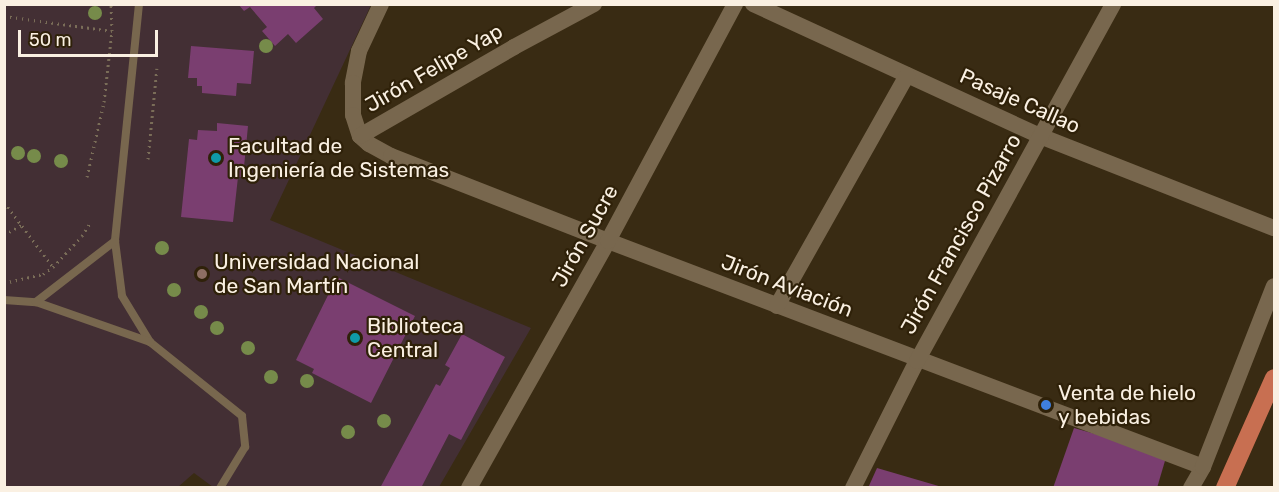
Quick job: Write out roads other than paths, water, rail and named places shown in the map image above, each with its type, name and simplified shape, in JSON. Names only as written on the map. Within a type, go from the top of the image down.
[{"type":"main road","points":[[1225,488],[1275,378]]},
{"type":"street","points":[[360,136],[353,115],[358,51],[381,4]]},
{"type":"street","name":"Jirón Felipe Yap","points":[[360,136],[514,47],[594,4]]},
{"type":"street","name":"Jirón Sucre","points":[[469,488],[608,242],[735,4]]},
{"type":"street","name":"Pasaje Callao","points":[[753,4],[1040,136],[1275,228]]},
{"type":"street","name":"Jirón Francisco Pizarro","points":[[854,488],[917,361],[1113,4]]},
{"type":"street","points":[[777,306],[907,75]]},
{"type":"street","name":"Jirón Aviación","points":[[360,136],[391,156],[608,242],[917,361],[1203,467]]},
{"type":"street","points":[[1191,488],[1203,467],[1275,286]]},
{"type":"street","points":[[1219,488],[1232,469]]},
{"type":"lane","points":[[139,4],[115,241],[122,296],[150,342]]},
{"type":"lane","points":[[36,302],[115,241]]},
{"type":"lane","points":[[4,300],[36,302],[150,342],[242,416],[245,447],[220,488]]},
{"type":"place","name":"Facultad de Ingeniería de Sistemas","points":[[216,158]]},
{"type":"place","name":"Universidad Nacional de San Martín","points":[[202,274]]},
{"type":"place","name":"Biblioteca Central","points":[[355,338]]},
{"type":"place","name":"Venta de hielo y bebidas","points":[[1046,405]]}]
